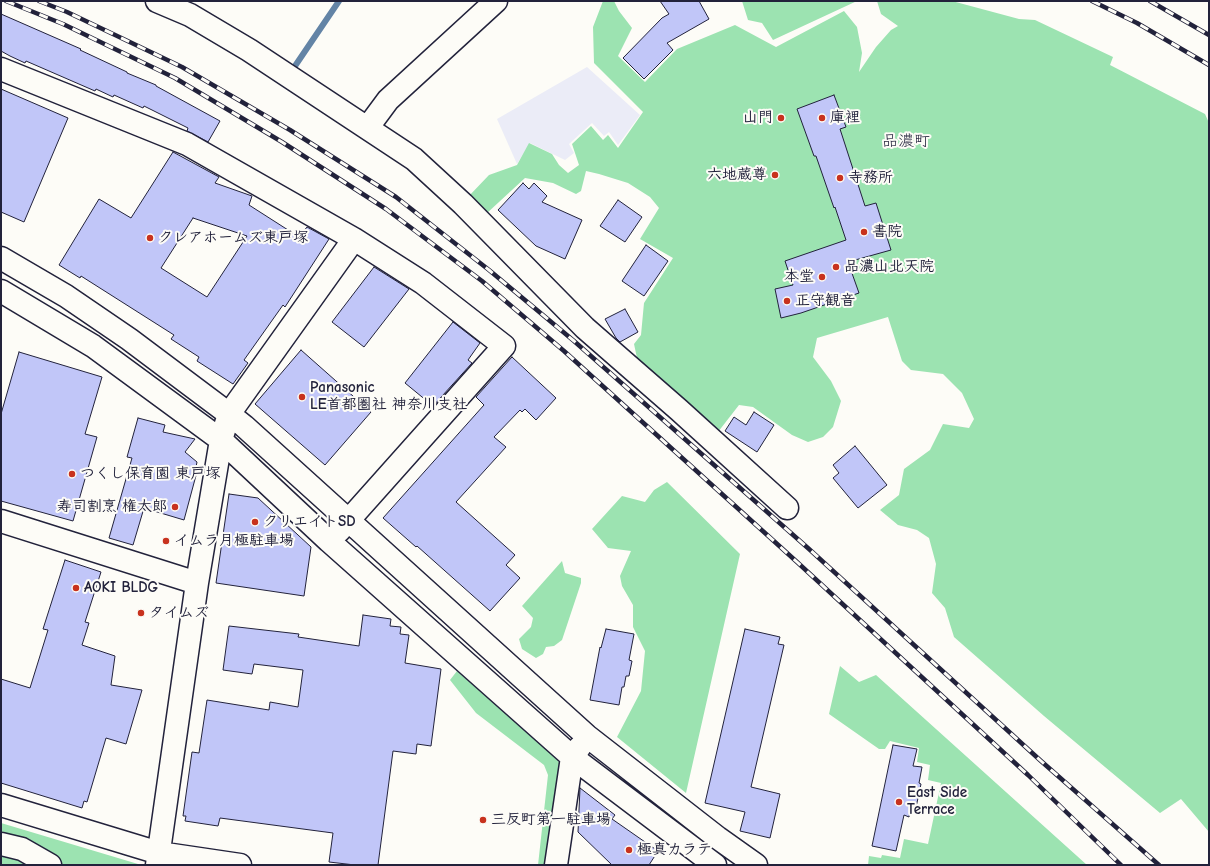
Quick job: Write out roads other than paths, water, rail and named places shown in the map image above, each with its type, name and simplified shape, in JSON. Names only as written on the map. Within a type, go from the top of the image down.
[{"type":"street","points":[[157,1],[190,15],[249,50],[368,127],[414,159],[463,204],[585,328],[788,508]]},
{"type":"street","points":[[368,127],[388,100],[496,1]]},
{"type":"street","points":[[1,69],[187,144],[354,239],[423,283],[504,346],[329,541]]},
{"type":"street","points":[[158,859],[197,583],[220,440],[229,414],[354,239]]},
{"type":"street","points":[[1,258],[66,296],[129,339],[244,426],[587,736],[718,838],[756,865]]},
{"type":"street","points":[[1,291],[93,346],[220,440],[329,541],[572,757],[715,865]]},
{"type":"street","points":[[1,522],[197,583]]},
{"type":"street","points":[[556,865],[572,757],[587,736]]},
{"type":"street","points":[[1,805],[158,859],[240,865]]},
{"type":"street","points":[[1,844],[22,849],[50,865]]},
{"type":"waterway","points":[[295,66],[339,1]]},
{"type":"railway","points":[[6,1],[63,24],[175,78],[282,142],[386,209],[482,281],[564,351],[797,562],[1028,775],[1121,865]]},
{"type":"railway","points":[[39,1],[67,12],[182,67],[290,130],[396,197],[489,270],[574,341],[809,549],[1041,761],[1159,865]]},
{"type":"railway","points":[[1092,1],[1137,23],[1209,65]]},
{"type":"railway","points":[[1150,1],[1209,35]]},
{"type":"place","name":"山門","points":[[781,118]]},
{"type":"place","name":"庫裡","points":[[822,118]]},
{"type":"place","name":"六地蔵尊","points":[[775,175]]},
{"type":"place","name":"寺務所","points":[[840,178]]},
{"type":"place","name":"書院","points":[[864,232]]},
{"type":"place","name":"クレアホームズ東戸塚","points":[[150,238]]},
{"type":"place","name":"品濃山北天院","points":[[836,267]]},
{"type":"place","name":"本堂","points":[[822,277]]},
{"type":"place","name":"正守観音","points":[[787,301]]},
{"type":"place","name":"Panasonic LE首都圏社 神奈川支社","points":[[302,397]]},
{"type":"place","name":"つくし保育園 東戸塚","points":[[72,474]]},
{"type":"place","name":"寿司割烹 権太郎","points":[[175,507]]},
{"type":"place","name":"クリエイトSD","points":[[255,522]]},
{"type":"place","name":"イムラ月極駐車場","points":[[166,541]]},
{"type":"place","name":"AOKI BLDG","points":[[76,588]]},
{"type":"place","name":"タイムズ","points":[[141,613]]},
{"type":"place","name":"East Side Terrace","points":[[899,802]]},
{"type":"place","name":"三反町第一駐車場","points":[[483,820]]},
{"type":"place","name":"極真カラテ","points":[[629,850]]},
{"type":"district","name":"品濃町","points":[[906,141]]}]
